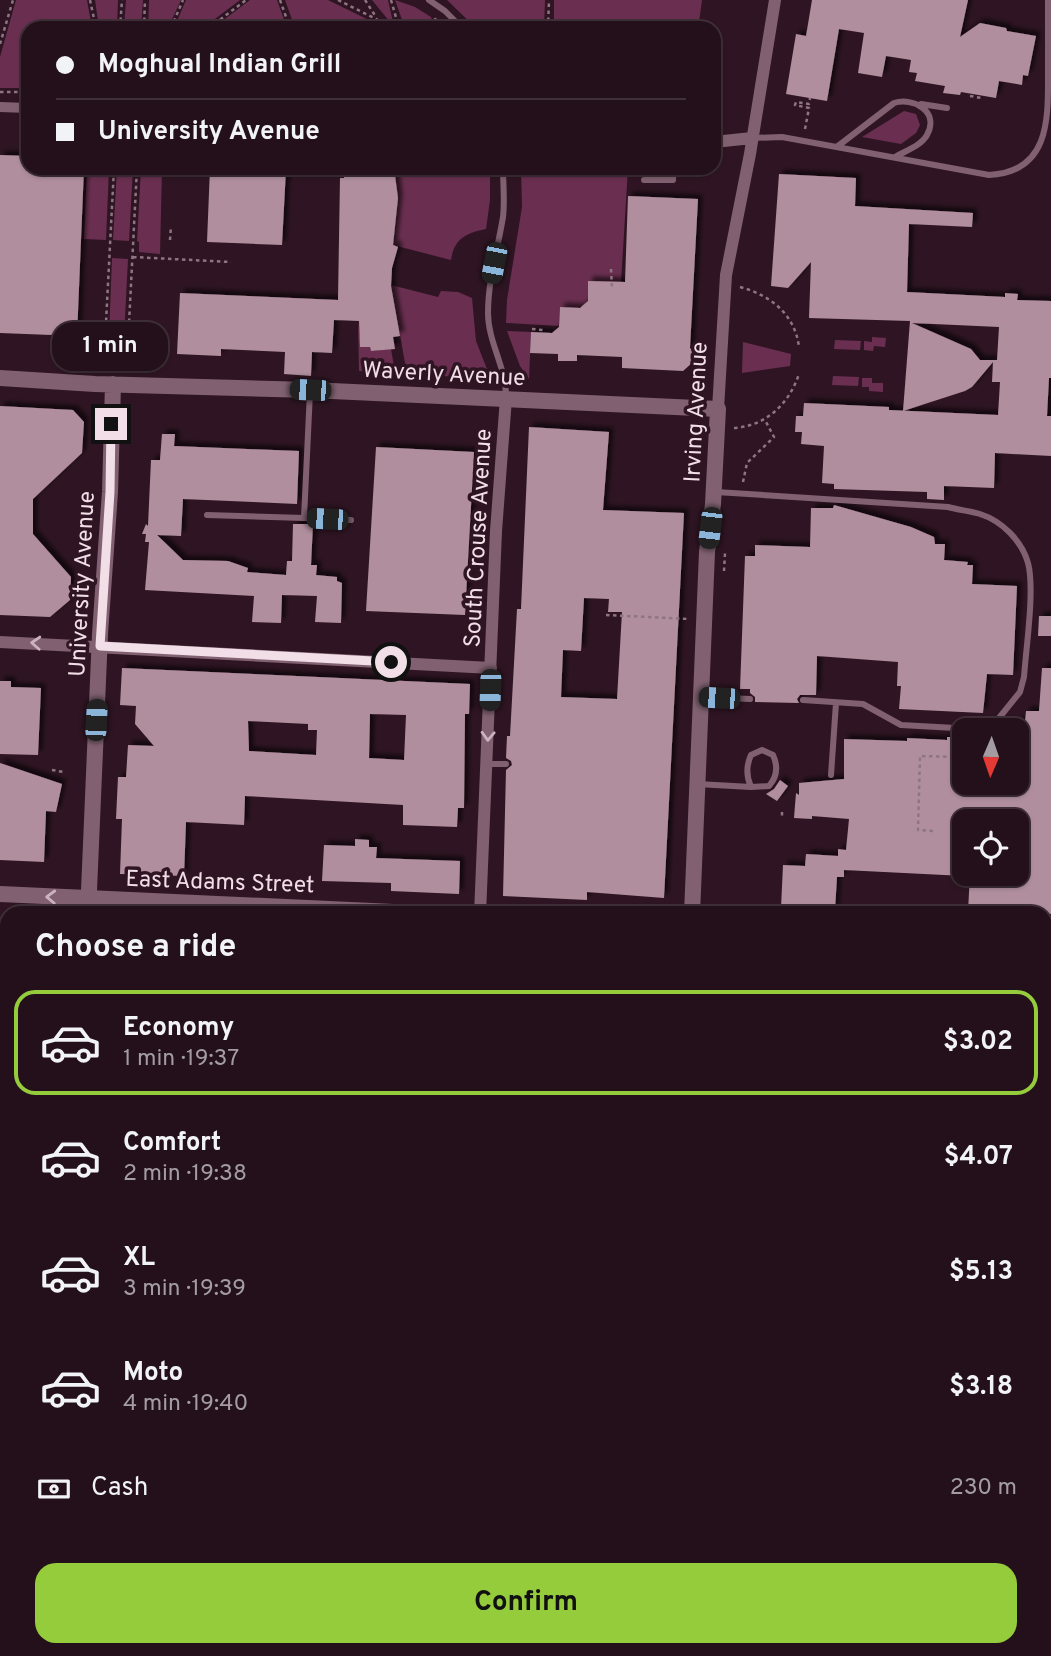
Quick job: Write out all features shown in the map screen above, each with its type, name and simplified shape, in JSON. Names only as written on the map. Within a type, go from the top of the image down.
[{"type":"street","name":"Irving Avenue","points":[[692,906],[707,552],[714,492],[726,284],[775,0]]},
{"type":"street","points":[[0,107],[21,108]]},
{"type":"street","points":[[721,141],[752,138]]},
{"type":"street","name":"Waverly Avenue","points":[[0,378],[718,409]]},
{"type":"street","name":"University Avenue","points":[[88,906],[110,492],[113,384]]},
{"type":"street","name":"South Crouse Avenue","points":[[480,906],[496,531],[506,398]]},
{"type":"street","points":[[0,642],[491,668]]},
{"type":"street","name":"East Adams Street","points":[[0,894],[88,906]]},
{"type":"lane","points":[[429,0],[455,21]]},
{"type":"lane","points":[[752,138],[782,137],[989,174],[998,174],[1020,165],[1035,153],[1048,119],[1048,0]]},
{"type":"lane","points":[[838,146],[894,103],[902,101],[947,108]]},
{"type":"lane","points":[[895,157],[927,136],[928,114],[919,103]]},
{"type":"lane","name":"South Crouse Avenue","points":[[503,175],[503,213],[489,288],[488,324],[506,382],[506,398]]},
{"type":"lane","points":[[643,180],[673,180],[673,175]]},
{"type":"lane","points":[[304,518],[310,390]]},
{"type":"lane","points":[[714,492],[948,507],[982,514],[1006,528],[1020,545],[1028,562],[1031,581],[1024,677],[1020,692],[990,725],[974,729],[901,725],[863,704],[803,701]]},
{"type":"lane","points":[[207,514],[351,520]]},
{"type":"lane","points":[[700,697],[750,699]]},
{"type":"lane","points":[[831,775],[835,703]]},
{"type":"lane","points":[[697,784],[751,787],[769,786],[775,776],[775,759],[769,752],[762,750],[751,755],[747,773],[751,787]]},
{"type":"lane","points":[[487,764],[506,765]]},
{"type":"path","points":[[0,44],[13,0]]},
{"type":"path","points":[[90,0],[94,21]]},
{"type":"path","points":[[121,21],[122,0]]},
{"type":"path","points":[[144,21],[145,0]]},
{"type":"path","points":[[174,21],[183,0]]},
{"type":"path","points":[[218,21],[246,0]]},
{"type":"path","points":[[281,0],[288,21]]},
{"type":"path","points":[[338,0],[383,21]]},
{"type":"path","points":[[365,0],[376,17]]},
{"type":"path","points":[[391,0],[397,21]]},
{"type":"path","points":[[548,21],[549,0]]},
{"type":"path","points":[[0,92],[21,92]]},
{"type":"path","points":[[970,96],[982,98]]},
{"type":"path","points":[[805,129],[809,108],[795,106],[796,102],[809,104],[810,98]]},
{"type":"path","points":[[105,342],[114,175]]},
{"type":"path","points":[[128,343],[137,175]]},
{"type":"path","points":[[170,240],[171,226]]},
{"type":"path","points":[[133,257],[231,262]]},
{"type":"path","points":[[611,269],[612,288]]},
{"type":"path","points":[[726,284],[744,288],[772,300],[792,323],[799,347]]},
{"type":"path","points":[[532,329],[543,330]]},
{"type":"path","points":[[734,428],[753,425],[781,407],[788,399],[799,374]]},
{"type":"path","points":[[742,484],[747,463],[774,437],[765,419]]},
{"type":"path","points":[[694,437],[702,436]]},
{"type":"path","points":[[724,571],[725,553]]},
{"type":"path","points":[[606,615],[689,619]]},
{"type":"path","points":[[933,831],[918,830],[920,756],[952,757]]},
{"type":"path","points":[[51,770],[64,772]]},
{"type":"shaded area","points":[[16,0],[87,0],[91,21],[21,21],[21,88],[0,88],[0,57]]},
{"type":"shaded area","points":[[95,0],[118,0],[117,21],[98,21]]},
{"type":"shaded area","points":[[126,0],[143,0],[142,21],[124,21]]},
{"type":"shaded area","points":[[149,0],[181,0],[171,21],[148,21]]},
{"type":"shaded area","points":[[186,0],[240,0],[212,21],[177,21]]},
{"type":"shaded area","points":[[250,0],[277,0],[284,21],[222,21]]},
{"type":"shaded area","points":[[285,0],[328,0],[371,21],[292,21]]},
{"type":"shaded area","points":[[372,0],[388,0],[393,21],[389,21]]},
{"type":"shaded area","points":[[395,0],[415,7],[431,17],[432,21],[402,21]]},
{"type":"shaded area","points":[[447,0],[545,0],[544,21],[469,21]]},
{"type":"shaded area","points":[[554,0],[702,0],[699,21],[554,21]]},
{"type":"shaded area","points":[[904,111],[916,114],[920,125],[916,133],[901,144],[862,137]]},
{"type":"shaded area","points":[[87,175],[109,175],[106,240],[84,239]]},
{"type":"shaded area","points":[[117,175],[133,175],[129,241],[113,240]]},
{"type":"shaded area","points":[[141,175],[162,175],[160,254],[139,252],[137,241]]},
{"type":"shaded area","points":[[395,175],[490,175],[486,229],[462,238],[455,247],[451,260],[393,245],[398,198]]},
{"type":"shaded area","points":[[521,175],[628,175],[621,282],[589,281],[588,301],[580,308],[560,307],[559,326],[506,323],[507,300],[522,207]]},
{"type":"shaded area","points":[[112,258],[128,259],[124,337],[109,336]]},
{"type":"shaded area","points":[[391,285],[438,297],[441,291],[458,292],[472,298],[476,341],[487,375],[479,378],[407,374]]},
{"type":"shaded area","points":[[358,321],[361,347],[370,347],[371,351],[391,349],[395,372],[359,371]]},
{"type":"shaded area","points":[[507,331],[531,332],[529,379],[520,366]]},
{"type":"shaded area","points":[[872,337],[886,338],[885,347],[874,346],[873,351],[864,350],[864,341],[872,342]]},
{"type":"shaded area","points":[[835,340],[861,341],[860,350],[834,349]]},
{"type":"shaded area","points":[[743,342],[791,354],[790,366],[742,373]]},
{"type":"shaded area","points":[[833,376],[859,377],[858,386],[832,385]]},
{"type":"shaded area","points":[[862,378],[872,378],[872,383],[883,383],[883,392],[869,391],[869,387],[862,387]]},
{"type":"building","points":[[812,0],[968,0],[960,37],[980,23],[1036,36],[1028,76],[1023,75],[1022,85],[999,81],[996,98],[961,92],[960,95],[943,93],[945,86],[915,81],[917,73],[909,72],[911,60],[886,56],[882,77],[858,73],[864,33],[839,29],[827,101],[786,94],[796,34],[806,36]]},
{"type":"building","points":[[0,155],[21,156],[21,175],[84,175],[77,336],[0,333]]},
{"type":"building","points":[[779,174],[856,178],[855,206],[973,213],[972,227],[909,224],[907,292],[1005,297],[1005,293],[1018,294],[1017,300],[1051,301],[1051,378],[1047,416],[1051,416],[1051,456],[995,453],[994,488],[944,486],[944,500],[927,499],[927,492],[834,489],[834,484],[822,483],[824,446],[801,444],[802,432],[795,432],[796,416],[803,416],[804,403],[889,407],[889,410],[903,411],[910,321],[809,318],[811,262],[788,288],[771,286]],"holes":[[[912,323],[999,327],[997,360],[980,360],[971,349]],[[993,362],[992,382],[1000,382],[998,415],[904,411],[972,387]]]},
{"type":"building","points":[[210,175],[286,175],[282,245],[207,242]]},
{"type":"building","points":[[344,175],[395,175],[398,198],[393,245],[398,247],[392,268],[391,286],[400,336],[393,337],[395,349],[371,351],[370,347],[360,347],[359,321],[334,320],[332,353],[312,352],[311,376],[284,374],[285,352],[221,349],[221,356],[177,354],[180,293],[338,300],[340,178],[344,178]]},
{"type":"building","points":[[628,196],[698,199],[690,348],[695,352],[693,362],[683,371],[622,368],[622,357],[577,355],[577,361],[558,361],[558,354],[530,353],[531,332],[552,333],[559,327],[560,307],[580,308],[588,301],[588,281],[625,282]]},
{"type":"building","points":[[0,406],[73,410],[84,422],[82,453],[33,499],[33,534],[71,577],[70,600],[50,617],[0,615]]},
{"type":"building","points":[[529,427],[609,432],[603,510],[684,513],[664,898],[587,892],[587,900],[503,896],[506,770],[512,765],[506,758],[507,736],[510,736],[517,609],[521,609]],"holes":[[[584,598],[609,599],[608,612],[622,612],[617,699],[561,697],[563,650],[581,651]]]},
{"type":"building","points":[[162,434],[175,434],[174,446],[299,451],[297,504],[183,499],[181,536],[157,535],[183,560],[228,561],[248,568],[247,572],[286,575],[287,561],[292,561],[293,524],[313,524],[311,565],[317,565],[316,575],[337,577],[337,581],[342,583],[341,623],[315,622],[317,596],[282,595],[281,623],[252,622],[254,596],[145,590],[149,542],[145,542],[146,534],[142,534],[146,524],[148,526],[151,460],[160,460]]},
{"type":"building","points":[[376,447],[474,452],[465,615],[366,611]]},
{"type":"building","points":[[834,505],[911,527],[934,537],[935,544],[945,544],[944,560],[968,562],[967,565],[973,565],[972,584],[1017,586],[1013,675],[987,674],[983,713],[899,709],[901,686],[897,686],[898,662],[817,656],[816,695],[800,695],[797,699],[799,703],[755,702],[750,689],[740,689],[745,556],[755,556],[755,545],[810,547],[811,508],[833,508]]},
{"type":"building","points":[[1039,616],[1051,616],[1051,636],[1038,636]]},
{"type":"building","points":[[122,668],[470,684],[469,714],[465,714],[464,808],[458,808],[457,827],[403,825],[403,805],[245,796],[244,825],[186,822],[184,876],[120,874],[122,819],[116,819],[118,777],[126,777],[128,745],[154,746],[135,724],[136,706],[120,705]],"holes":[[[370,714],[406,715],[404,760],[369,758]],[[248,721],[308,724],[308,730],[317,730],[316,755],[249,751]]]},
{"type":"building","points":[[1042,668],[1051,668],[1051,906],[968,906],[969,886],[1029,886],[1029,809],[952,809],[952,875],[844,870],[844,877],[837,877],[835,906],[781,906],[783,865],[805,866],[806,854],[838,856],[838,849],[846,850],[849,819],[812,816],[812,819],[794,818],[799,783],[844,779],[844,739],[907,741],[907,738],[947,740],[947,737],[952,737],[952,795],[1029,795],[1029,718],[1025,718],[1026,711],[1039,711]]},
{"type":"building","points":[[0,681],[11,681],[11,687],[41,688],[38,755],[0,754]]},
{"type":"building","points":[[0,763],[62,784],[56,812],[46,811],[44,862],[0,860]]},
{"type":"building","points":[[780,780],[788,786],[777,801],[766,794],[774,789]]},
{"type":"building","points":[[355,839],[369,840],[369,847],[377,847],[376,858],[460,861],[459,894],[391,891],[391,883],[322,881],[324,845],[355,846]]},
{"type":"route","points":[[111,424],[110,492],[100,646],[391,662]]}]
